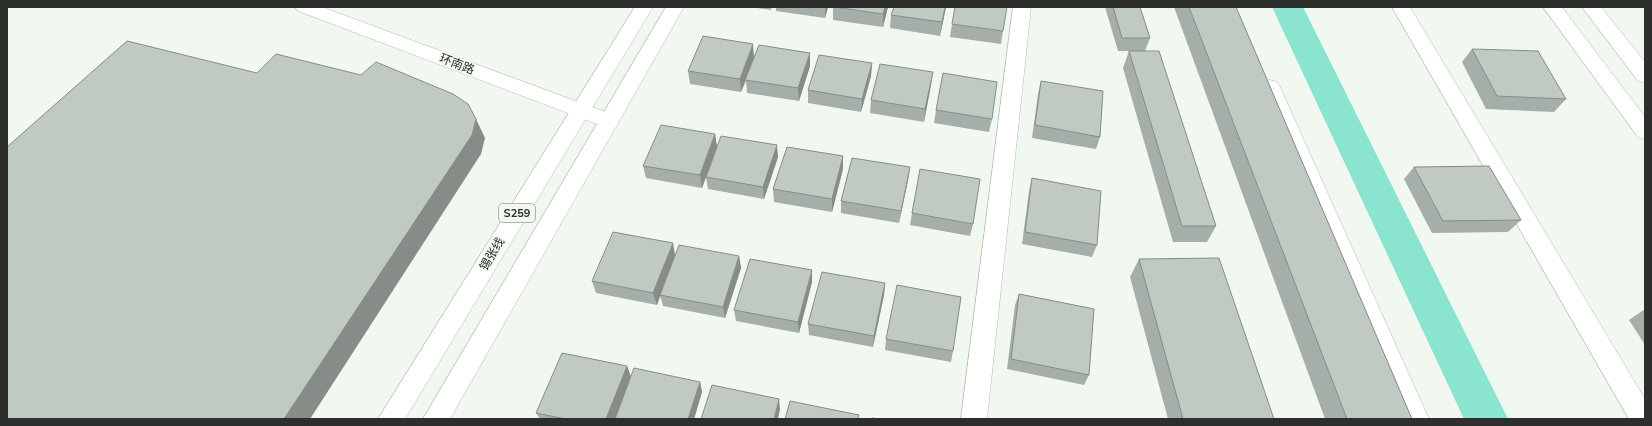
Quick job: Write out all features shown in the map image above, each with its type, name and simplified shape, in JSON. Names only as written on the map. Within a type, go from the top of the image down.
[{"type":"street","name":"环南路","points":[[304,7],[609,121]]},
{"type":"street","name":"锡张线","points":[[391,419],[644,7]]},
{"type":"street","name":"S259","points":[[436,419],[675,7]]},
{"type":"street","points":[[974,419],[1022,7]]},
{"type":"street","points":[[1400,7],[1643,419]]},
{"type":"street","points":[[1552,7],[1645,132]]},
{"type":"street","points":[[1591,7],[1645,76]]},
{"type":"street","points":[[1263,72],[1416,419]]},
{"type":"shaded area","points":[[1272,7],[1303,7],[1508,419],[1464,419]]},
{"type":"building","points":[[834,7],[885,7],[883,14]]},
{"type":"building","points":[[894,7],[945,7],[942,22],[891,15]]},
{"type":"building","points":[[955,7],[1007,7],[1003,31],[952,24]]},
{"type":"building","points":[[1113,7],[1140,7],[1150,38],[1122,38]]},
{"type":"building","points":[[1189,7],[1236,7],[1412,419],[1347,419]]},
{"type":"building","points":[[703,36],[753,44],[740,79],[688,71]]},
{"type":"building","points":[[127,41],[257,73],[276,54],[361,75],[376,62],[453,94],[468,104],[476,119],[472,135],[284,419],[7,419],[7,147]]},
{"type":"building","points":[[759,45],[810,53],[798,88],[745,80]]},
{"type":"building","points":[[1472,49],[1538,51],[1566,99],[1497,96]]},
{"type":"building","points":[[1129,51],[1159,51],[1216,226],[1182,226]]},
{"type":"building","points":[[819,55],[872,63],[862,99],[808,90]]},
{"type":"building","points":[[880,64],[933,72],[925,109],[871,100]]},
{"type":"building","points":[[943,73],[997,82],[992,119],[936,110]]},
{"type":"building","points":[[1041,81],[1103,91],[1100,137],[1035,125]]},
{"type":"building","points":[[661,125],[715,134],[700,175],[643,166]]},
{"type":"building","points":[[721,136],[777,145],[763,187],[706,177]]},
{"type":"building","points":[[787,147],[843,156],[832,199],[773,189]]},
{"type":"building","points":[[852,158],[910,167],[901,211],[841,201]]},
{"type":"building","points":[[1489,166],[1521,220],[1443,221],[1414,167]]},
{"type":"building","points":[[920,169],[980,179],[973,224],[912,213]]},
{"type":"building","points":[[1032,178],[1101,191],[1097,245],[1025,232]]},
{"type":"building","points":[[613,232],[673,243],[653,293],[592,281]]},
{"type":"building","points":[[679,245],[739,256],[723,307],[660,295]]},
{"type":"building","points":[[1219,258],[1274,419],[1183,419],[1139,259]]},
{"type":"building","points":[[750,259],[812,270],[798,322],[734,310]]},
{"type":"building","points":[[822,272],[885,283],[874,336],[808,324]]},
{"type":"building","points":[[897,285],[961,297],[953,351],[886,339]]},
{"type":"building","points":[[1019,294],[1094,309],[1089,375],[1011,359]]},
{"type":"building","points":[[562,353],[627,366],[606,419],[566,419],[536,413]]},
{"type":"building","points":[[634,368],[700,382],[688,419],[615,419]]},
{"type":"building","points":[[712,385],[779,399],[774,419],[701,419]]},
{"type":"building","points":[[790,401],[859,415],[858,419],[785,419]]}]
